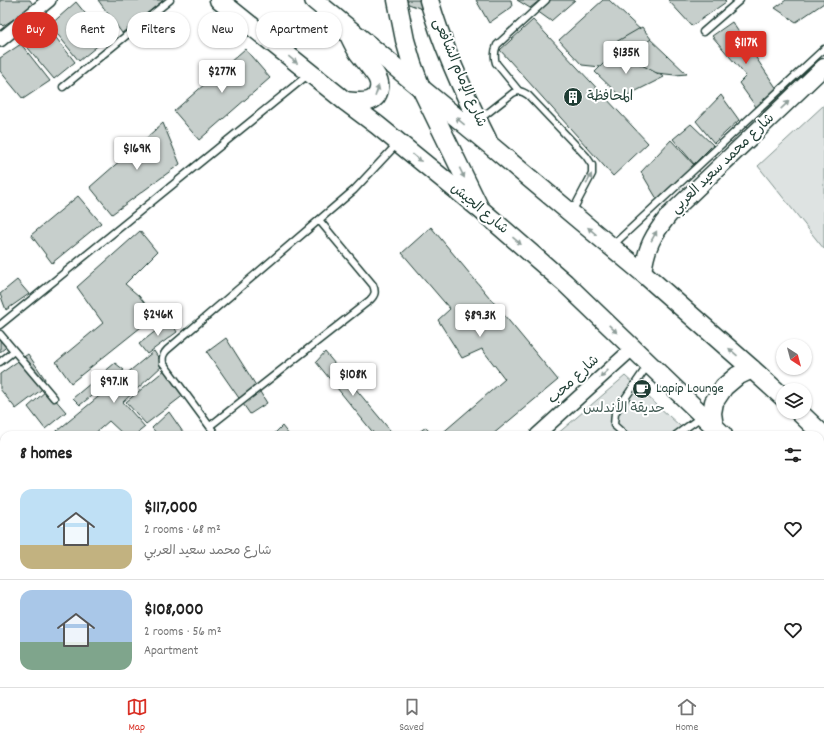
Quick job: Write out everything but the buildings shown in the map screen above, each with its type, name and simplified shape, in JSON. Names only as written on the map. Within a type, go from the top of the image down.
[{"type":"main road","name":"شارع الجيش","points":[[219,0],[480,209],[565,283],[713,426]]},
{"type":"main road","points":[[314,0],[643,273],[776,391]]},
{"type":"main road","points":[[397,0],[405,40],[421,88],[480,209]]},
{"type":"main road","name":"شارع الإمام الشافعى","points":[[429,0],[448,56],[463,91],[490,145]]},
{"type":"main road","points":[[344,25],[353,45],[377,77],[380,84],[379,92],[375,98],[369,102],[361,103],[345,101]]},
{"type":"main road","points":[[713,426],[712,412],[714,402],[724,388],[737,376],[752,369]]},
{"type":"main road","points":[[806,419],[819,431]]},
{"type":"street","points":[[0,40],[48,0]]},
{"type":"street","name":"شارع محمد سعيد العربي","points":[[643,273],[645,258],[650,242],[669,215],[824,67]]},
{"type":"street","name":"شارع محب","points":[[541,431],[633,348]]},
{"type":"lane","points":[[63,87],[170,0]]},
{"type":"lane","points":[[546,0],[497,45],[494,52],[496,63],[518,90],[528,95],[586,156],[592,165],[592,174],[571,214]]},
{"type":"lane","points":[[703,32],[740,0]]},
{"type":"lane","points":[[610,247],[824,49]]},
{"type":"lane","points":[[0,325],[310,73]]},
{"type":"lane","points":[[478,121],[518,90]]},
{"type":"lane","points":[[213,431],[163,363],[164,354],[173,344],[354,190],[399,143]]},
{"type":"lane","points":[[210,426],[374,296],[375,290],[373,285],[319,220]]},
{"type":"lane","points":[[0,334],[54,398]]},
{"type":"lane","points":[[0,362],[14,351]]},
{"type":"lane","points":[[621,431],[614,425],[615,413],[649,363]]},
{"type":"lane","points":[[692,431],[713,426]]},
{"type":"green space","points":[[824,105],[824,249],[758,166]]},
{"type":"green space","name":"حديقة الأندلس","points":[[625,376],[686,431],[561,431]]},
{"type":"place","name":"المحافظة","points":[[573,97]]},
{"type":"place","name":"Lapip Lounge","points":[[642,389]]}]
